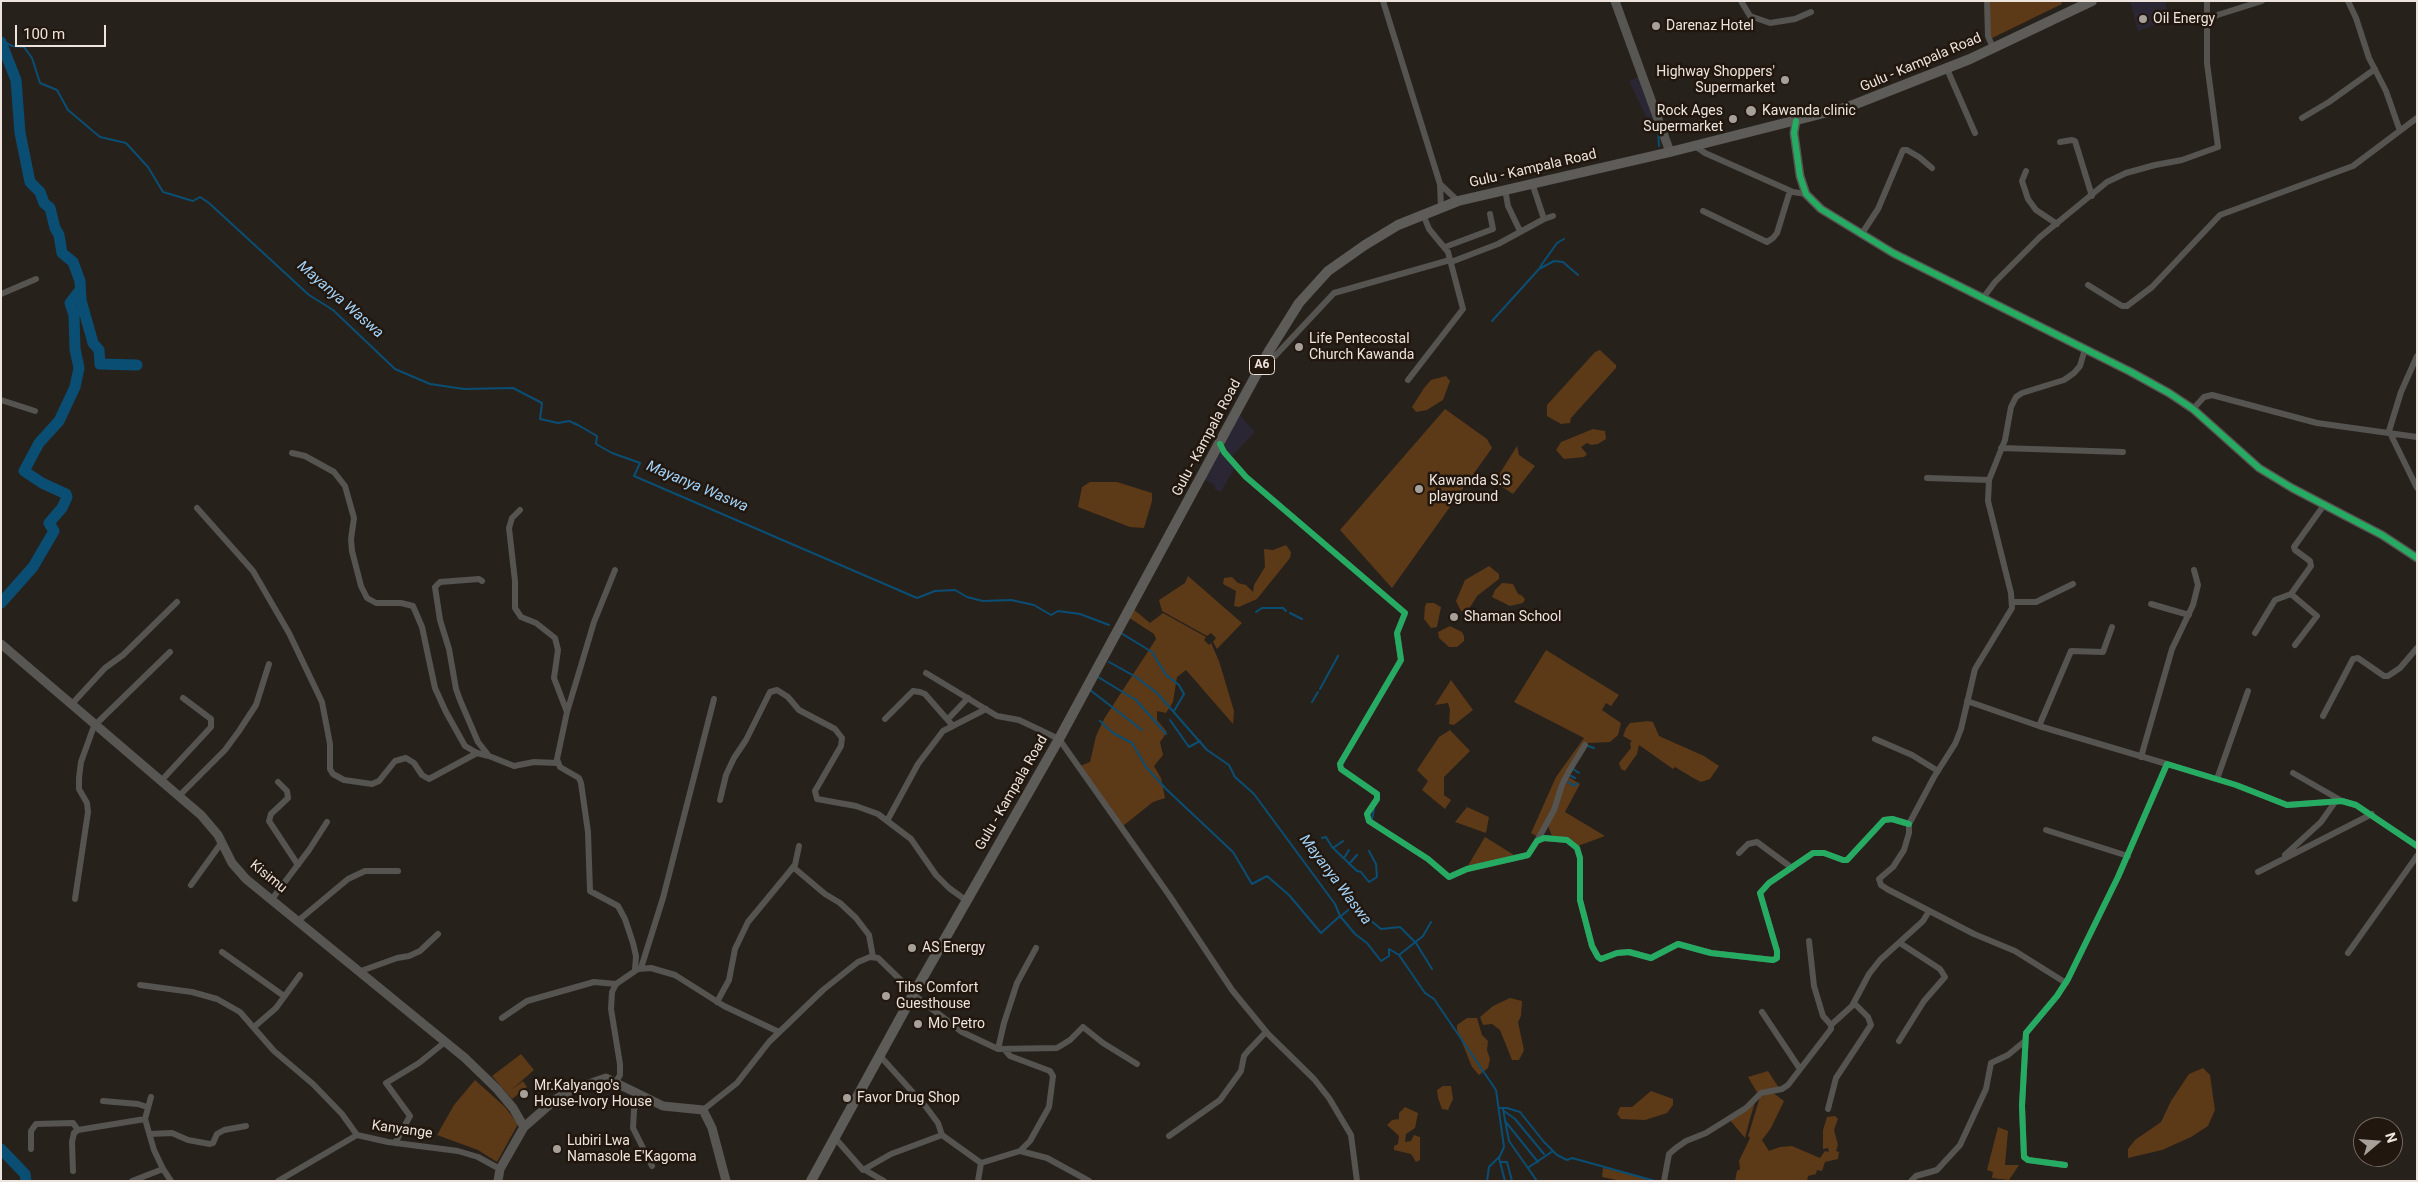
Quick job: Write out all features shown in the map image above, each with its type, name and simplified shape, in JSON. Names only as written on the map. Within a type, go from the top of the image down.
[{"type":"main road","name":"Gulu - Kampala Road","points":[[811,1181],[914,994],[1059,739],[1267,356],[1299,303],[1328,271],[1398,225],[1441,207],[1505,189],[1670,152],[1848,107],[1947,68],[2092,1]]},
{"type":"street","points":[[1383,1],[1440,184],[1441,207]]},
{"type":"street","points":[[1615,1],[1670,152]]},
{"type":"street","points":[[1741,1],[1750,16],[1770,23],[1795,19],[1811,12]]},
{"type":"street","points":[[1988,1],[1988,36],[1993,48]]},
{"type":"street","points":[[1983,298],[2020,257],[2107,182],[2120,175],[2146,167],[2182,160],[2218,147],[2207,63],[2208,18],[2206,1]]},
{"type":"street","points":[[2208,18],[2262,1]]},
{"type":"street","points":[[2348,1],[2374,69],[2386,90],[2400,131]]},
{"type":"street","points":[[1947,68],[1975,133]]},
{"type":"street","points":[[2302,118],[2329,102],[2374,69]]},
{"type":"street","points":[[2088,285],[2122,306],[2126,306],[2152,287],[2220,216],[2353,166],[2417,118]]},
{"type":"street","points":[[1796,121],[1794,134],[1798,166],[1806,194],[1821,210],[1862,235],[2131,372],[2193,409],[2259,468],[2382,535],[2417,558]]},
{"type":"street","points":[[2060,142],[2075,141],[2092,196]]},
{"type":"street","points":[[1695,146],[1705,153],[1790,191],[1806,194]]},
{"type":"street","points":[[1862,235],[1878,209],[1903,150],[1907,150],[1919,157],[1932,168]]},
{"type":"street","points":[[2026,171],[2022,182],[2028,199],[2036,210],[2057,224]]},
{"type":"street","points":[[1532,183],[1544,219]]},
{"type":"street","points":[[1440,184],[1458,201]]},
{"type":"street","points":[[1505,189],[1508,206],[1520,231]]},
{"type":"street","points":[[1703,211],[1767,242],[1777,233],[1790,191]]},
{"type":"street","points":[[1408,380],[1463,309],[1451,261],[1445,247],[1429,229],[1423,214]]},
{"type":"street","points":[[1445,247],[1493,230],[1490,214]]},
{"type":"street","points":[[1267,356],[1275,356],[1334,293],[1451,261],[1498,244],[1544,219],[1554,216]]},
{"type":"street","points":[[1,294],[36,279]]},
{"type":"street","points":[[2066,982],[2015,951],[1929,911],[1887,889],[1880,882],[1881,876],[1893,867],[1904,850],[1909,833],[1909,824],[1958,736],[1975,669],[2012,608],[2013,602],[1988,501],[1989,480],[2002,448],[2011,407],[2016,397],[2028,390],[2064,380],[2074,373],[2080,366],[2085,349]]},
{"type":"street","points":[[2417,356],[2401,392],[2389,432],[2417,488]]},
{"type":"street","points":[[2193,409],[2204,397],[2212,396],[2317,424],[2417,437]]},
{"type":"street","points":[[1,400],[35,412]]},
{"type":"street","points":[[1220,444],[1224,452],[1246,477],[1406,613],[1397,632],[1401,660],[1340,764],[1341,769],[1378,794],[1368,814],[1369,821],[1428,858],[1449,877],[1467,869],[1528,855],[1554,810],[1569,770],[1585,745]]},
{"type":"street","points":[[2002,448],[2123,452]]},
{"type":"street","points":[[292,453],[305,456],[334,472],[345,486],[354,518],[350,539],[364,593],[370,602],[401,603],[413,606],[422,627],[435,688],[442,706],[465,746],[477,753],[514,766],[534,762],[557,763],[579,778],[588,832],[590,891],[618,906],[625,919],[633,943],[638,969]]},
{"type":"street","points":[[1928,478],[1989,480]]},
{"type":"street","points":[[2255,633],[2275,600],[2291,594],[2311,566],[2310,561],[2295,550],[2294,547],[2324,505]]},
{"type":"street","points":[[197,508],[253,571],[289,633],[322,702],[330,744],[330,769],[333,774],[344,780],[372,784],[379,781],[395,761],[406,758],[414,763],[422,775],[429,779],[477,753]]},
{"type":"street","points":[[520,510],[512,518],[509,528],[515,608],[521,617],[536,623],[555,638],[558,650],[554,678],[567,712]]},
{"type":"street","points":[[557,763],[567,712],[594,622],[615,570]]},
{"type":"street","points":[[2141,757],[2172,649],[2189,615],[2198,585],[2194,570]]},
{"type":"street","points":[[482,581],[479,579],[440,582],[435,591],[440,620],[452,660],[456,689],[478,742],[489,756]]},
{"type":"street","points":[[2013,602],[2036,602],[2073,584]]},
{"type":"street","points":[[2291,594],[2317,616],[2295,644]]},
{"type":"street","points":[[71,704],[105,668],[123,654],[177,602]]},
{"type":"street","points":[[2151,604],[2189,615]]},
{"type":"street","points":[[2038,726],[2071,651],[2103,652],[2112,627]]},
{"type":"street","name":"Kisimu","points":[[1,644],[94,726],[180,795],[213,828],[237,870],[446,1042],[497,1089],[513,1108],[524,1127]]},
{"type":"street","points":[[2322,716],[2353,659],[2358,658],[2384,676],[2388,676],[2400,668],[2417,648]]},
{"type":"street","points":[[75,899],[88,812],[87,802],[79,788],[79,778],[81,762],[94,726],[170,652]]},
{"type":"street","points":[[180,795],[225,750],[239,731],[256,705],[269,664]]},
{"type":"street","points":[[926,673],[997,716],[1020,720],[1059,739],[1169,895],[1232,990],[1266,1032],[1314,1079],[1334,1105],[1351,1135],[1358,1181]]},
{"type":"street","points":[[720,800],[734,758],[746,740],[770,692],[774,690],[788,697],[803,713],[835,729],[842,738],[841,746],[815,790],[815,797],[827,802],[867,809],[887,821],[911,839],[936,875],[949,888],[967,901]]},
{"type":"street","points":[[885,719],[913,691],[925,694],[953,726]]},
{"type":"street","points":[[2217,780],[2248,691]]},
{"type":"street","points":[[162,781],[212,727],[211,719],[183,698]]},
{"type":"street","points":[[948,719],[968,698]]},
{"type":"street","points":[[616,1082],[620,1075],[620,1064],[611,1009],[612,992],[616,984],[638,969],[663,898],[714,700]]},
{"type":"street","points":[[1967,701],[2038,726],[2217,780],[2287,805],[2338,802],[2356,805],[2417,846]]},
{"type":"street","points":[[887,821],[918,764],[943,731],[986,710]]},
{"type":"street","points":[[1875,739],[1912,755],[1938,771]]},
{"type":"street","points":[[2065,1166],[2028,1160],[2024,1157],[2022,1106],[2027,1030],[2057,996],[2066,982],[2128,856],[2167,764]]},
{"type":"street","points":[[2293,773],[2338,802]]},
{"type":"street","points":[[278,782],[287,791],[288,798],[271,814],[269,821],[298,865]]},
{"type":"street","points":[[2338,802],[2300,844],[2258,872],[2372,814]]},
{"type":"street","points":[[1537,841],[1552,837],[1567,840],[1578,848],[1580,858],[1580,900],[1592,946],[1598,957],[1604,959],[1617,953],[1629,952],[1651,958],[1678,944],[1711,953],[1776,959],[1777,951],[1760,893],[1769,883],[1808,855],[1818,852],[1845,861],[1855,853],[1873,830],[1884,820],[1892,819],[1909,824]]},
{"type":"street","points":[[272,899],[328,822]]},
{"type":"street","points":[[1546,824],[1552,837]]},
{"type":"street","points":[[2046,830],[2128,856]]},
{"type":"street","points":[[191,884],[222,842]]},
{"type":"street","points":[[1739,852],[1748,844],[1757,842],[1792,868]]},
{"type":"street","points":[[717,1002],[729,980],[735,950],[748,922],[793,867],[797,860],[800,846]]},
{"type":"street","points":[[2348,953],[2417,856]]},
{"type":"street","points":[[793,867],[825,894],[840,903],[856,918],[869,935],[873,957]]},
{"type":"street","points":[[299,920],[348,879],[365,871],[398,871]]},
{"type":"street","points":[[1664,1181],[1669,1154],[1686,1141],[1706,1133],[1746,1108],[1761,1093],[1782,1089],[1831,1029],[1831,1025],[1854,1003],[1869,974],[1880,960],[1923,921],[1929,911]]},
{"type":"street","points":[[361,971],[420,951],[438,934]]},
{"type":"street","points":[[1808,941],[1814,986],[1823,1016],[1831,1025]]},
{"type":"street","points":[[1899,1040],[1924,1001],[1945,977],[1940,970],[1900,943]]},
{"type":"street","points":[[1001,1050],[1004,1023],[1017,983],[1036,948]]},
{"type":"street","points":[[222,952],[284,996]]},
{"type":"street","points":[[498,1181],[500,1169],[524,1127],[548,1104],[574,1089],[603,1078],[670,1107],[703,1110],[737,1083],[779,1032],[837,978],[858,962],[873,957],[878,958],[914,994],[962,1032],[1010,1056],[1050,1072],[1053,1076],[1050,1107],[1030,1141],[1020,1152]]},
{"type":"street","points":[[638,969],[663,970],[675,974],[717,1002],[779,1032]]},
{"type":"street","points":[[254,1027],[276,1008],[300,975]]},
{"type":"street","points":[[502,1018],[527,1001],[594,982],[616,984]]},
{"type":"street","points":[[140,985],[192,992],[217,999],[240,1012],[274,1051],[313,1084],[342,1114],[357,1135]]},
{"type":"street","points":[[1828,1109],[1836,1078],[1870,1024],[1868,1017],[1854,1003]]},
{"type":"street","points":[[1762,1012],[1800,1069]]},
{"type":"street","points":[[1001,1050],[1057,1048],[1070,1040],[1083,1027],[1103,1043],[1137,1064]]},
{"type":"street","points":[[1169,1136],[1220,1100],[1241,1071],[1244,1056],[1266,1032]]},
{"type":"street","points":[[1911,1181],[1916,1176],[1937,1170],[1960,1146],[1986,1089],[1991,1063],[2008,1055],[2025,1041]]},
{"type":"street","points":[[395,1143],[410,1116],[386,1083],[419,1063],[446,1042]]},
{"type":"street","points":[[881,1057],[926,1107],[938,1123],[942,1135],[981,1164]]},
{"type":"street","points":[[639,1094],[633,1117],[633,1128],[652,1166]]},
{"type":"street","points":[[151,1097],[145,1120],[163,1169],[171,1181]]},
{"type":"street","points":[[103,1101],[138,1104],[147,1107]]},
{"type":"street","points":[[703,1110],[712,1128],[726,1181]]},
{"type":"street","points":[[73,1171],[72,1142],[74,1133],[78,1130],[145,1120]]},
{"type":"street","points":[[31,1149],[31,1131],[36,1124],[73,1123],[78,1130]]},
{"type":"street","points":[[150,1134],[172,1133],[195,1142],[210,1144],[213,1143],[217,1134],[224,1130],[246,1126]]},
{"type":"street","name":"Kanyange","points":[[278,1181],[357,1135],[395,1143],[458,1151],[478,1156],[500,1169]]},
{"type":"street","points":[[865,1170],[890,1154],[942,1135]]},
{"type":"street","points":[[835,1138],[861,1169],[884,1181]]},
{"type":"street","points":[[981,1164],[1020,1152],[1047,1158],[1088,1181]]},
{"type":"street","points":[[978,1181],[981,1164]]},
{"type":"street","points":[[132,1181],[163,1169]]},
{"type":"shaded area","points":[[1989,1],[2061,1],[2062,4],[1990,39]]},
{"type":"shaded area","points":[[2130,1],[2165,1],[2170,20],[2138,31]]},
{"type":"shaded area","points":[[1639,77],[1658,127],[1652,129],[1629,81]]},
{"type":"shaded area","points":[[1600,350],[1616,365],[1616,368],[1571,418],[1570,423],[1561,424],[1547,416],[1547,405],[1595,352]]},
{"type":"shaded area","points":[[1446,376],[1450,381],[1443,400],[1427,410],[1416,412],[1412,407],[1424,388],[1431,380]]},
{"type":"shaded area","name":"Kawanda S.S playground","points":[[1445,409],[1487,439],[1492,448],[1392,588],[1340,530]]},
{"type":"shaded area","points":[[1238,413],[1255,432],[1231,457],[1222,445]]},
{"type":"shaded area","points":[[1593,429],[1605,431],[1606,439],[1598,444],[1591,445],[1587,443],[1581,447],[1587,454],[1584,457],[1564,459],[1556,450],[1561,442]]},
{"type":"shaded area","points":[[1517,446],[1519,455],[1535,466],[1513,494],[1501,486],[1497,478]]},
{"type":"shaded area","points":[[1219,452],[1235,467],[1221,492],[1214,489],[1215,486],[1202,477]]},
{"type":"shaded area","points":[[1090,482],[1117,482],[1152,493],[1152,501],[1144,528],[1130,527],[1078,507],[1082,487]]},
{"type":"shaded area","points":[[1286,545],[1291,552],[1290,558],[1257,599],[1239,607],[1234,606],[1236,591],[1223,584],[1224,578],[1232,577],[1238,583],[1246,585],[1253,592],[1254,585],[1265,567],[1264,549],[1273,550]]},
{"type":"shaded area","points":[[1489,566],[1499,574],[1499,579],[1477,596],[1467,612],[1461,611],[1456,601],[1465,580]]},
{"type":"shaded area","points":[[1188,576],[1242,623],[1217,649],[1213,642],[1216,638],[1211,633],[1207,636],[1162,611],[1159,600],[1185,583]]},
{"type":"shaded area","points":[[1502,583],[1513,584],[1518,594],[1525,599],[1523,603],[1510,606],[1492,597],[1495,590]]},
{"type":"shaded area","points":[[1427,603],[1434,603],[1441,607],[1437,627],[1431,628],[1424,619]]},
{"type":"shaded area","points":[[1132,608],[1150,623],[1163,613],[1206,637],[1204,640],[1209,645],[1211,643],[1219,661],[1234,711],[1233,724],[1186,670],[1177,677],[1173,702],[1166,713],[1157,711],[1157,720],[1167,732],[1160,742],[1163,755],[1154,766],[1161,778],[1165,798],[1153,802],[1123,826],[1080,766],[1090,762],[1096,736],[1104,719],[1156,639],[1154,634],[1128,617]]},
{"type":"shaded area","points":[[1450,626],[1462,632],[1464,636],[1464,641],[1457,647],[1449,647],[1439,638],[1438,632]]},
{"type":"shaded area","points":[[1546,650],[1619,695],[1611,706],[1606,703],[1602,710],[1621,723],[1618,735],[1610,742],[1587,743],[1538,837],[1531,833],[1556,777],[1584,738],[1514,702]]},
{"type":"shaded area","points":[[1451,680],[1473,710],[1454,725],[1449,724],[1450,710],[1448,703],[1435,705]]},
{"type":"shaded area","points":[[1653,722],[1659,736],[1704,756],[1719,766],[1710,779],[1701,782],[1675,767],[1673,769],[1639,745],[1637,754],[1625,771],[1621,769],[1619,763],[1631,748],[1630,743],[1632,741],[1623,736],[1626,728],[1630,723]]},
{"type":"shaded area","points":[[1450,730],[1470,751],[1444,777],[1444,795],[1451,800],[1445,809],[1422,790],[1428,781],[1417,770],[1439,737]]},
{"type":"shaded area","points":[[1567,776],[1580,784],[1565,812],[1605,836],[1578,846],[1552,836],[1548,826]]},
{"type":"shaded area","points":[[1467,807],[1489,817],[1486,833],[1455,822]]},
{"type":"shaded area","points":[[1485,837],[1514,855],[1466,869]]},
{"type":"shaded area","points":[[1510,998],[1522,1001],[1521,1016],[1518,1022],[1524,1050],[1519,1060],[1512,1060],[1500,1030],[1492,1024],[1483,1025],[1480,1017],[1493,1006]]},
{"type":"shaded area","points":[[1467,1018],[1477,1018],[1482,1035],[1488,1041],[1487,1050],[1490,1059],[1488,1068],[1479,1075],[1472,1067],[1457,1030],[1457,1025]]},
{"type":"shaded area","points":[[521,1054],[534,1070],[511,1090],[523,1081],[527,1087],[512,1099],[492,1076]]},
{"type":"shaded area","points":[[2203,1068],[2210,1075],[2215,1110],[2208,1126],[2191,1137],[2162,1150],[2128,1158],[2128,1149],[2135,1140],[2161,1122],[2171,1101],[2189,1074]]},
{"type":"shaded area","points":[[1768,1071],[1779,1088],[1758,1094],[1748,1077]]},
{"type":"shaded area","points":[[475,1080],[505,1107],[518,1124],[497,1162],[478,1150],[437,1135],[454,1105]]},
{"type":"shaded area","points":[[1443,1086],[1451,1086],[1453,1099],[1448,1110],[1442,1109],[1438,1098],[1437,1090]]},
{"type":"shaded area","points":[[1651,1091],[1673,1099],[1673,1105],[1667,1113],[1645,1120],[1621,1119],[1617,1114],[1620,1107],[1632,1107]]},
{"type":"shaded area","points":[[1772,1092],[1784,1101],[1771,1128],[1762,1140],[1769,1151],[1780,1147],[1792,1146],[1820,1158],[1825,1151],[1829,1152],[1828,1148],[1823,1149],[1823,1130],[1827,1117],[1835,1116],[1838,1119],[1834,1130],[1838,1145],[1836,1151],[1839,1152],[1838,1159],[1825,1162],[1822,1171],[1817,1170],[1816,1174],[1808,1176],[1807,1181],[1735,1181],[1737,1171],[1740,1169],[1739,1161],[1750,1138],[1748,1136],[1760,1097]]},
{"type":"shaded area","points":[[1756,1099],[1750,1119],[1745,1138],[1729,1119]]},
{"type":"shaded area","points":[[1405,1107],[1418,1113],[1415,1128],[1406,1134],[1405,1142],[1411,1141],[1414,1135],[1420,1137],[1420,1160],[1416,1162],[1411,1154],[1394,1150],[1394,1146],[1398,1144],[1399,1136],[1387,1125],[1392,1120],[1399,1119],[1399,1113]]},
{"type":"shaded area","points":[[1998,1127],[2008,1131],[2005,1165],[2019,1165],[2009,1180],[1992,1178],[1993,1172],[1987,1170]]},
{"type":"shaded area","points":[[1603,1168],[1621,1171],[1651,1181],[1622,1181],[1602,1177]]},
{"type":"waterway","name":"Mayanya Waswa","points":[[1,40],[12,46],[24,47],[32,58],[40,83],[57,90],[68,110],[100,137],[126,143],[148,167],[163,192],[193,201],[200,197],[209,203],[309,295],[333,310],[395,369],[430,384],[464,389],[513,388],[542,403],[540,419],[558,423],[569,421],[597,436],[596,444],[612,453],[640,463],[634,476],[917,598],[935,591],[955,590],[967,597],[983,601],[1011,600],[1034,605],[1051,615],[1058,611],[1080,614],[1109,625]]},
{"type":"waterway","name":"Mayanya Waswa","points":[[1,42],[16,80],[20,133],[30,182],[40,192],[44,203],[50,208],[55,228],[59,235],[62,253],[73,262],[80,281],[81,300],[93,343],[99,350],[100,364],[137,365]]},
{"type":"waterway","points":[[1658,131],[1659,146]]},
{"type":"waterway","points":[[1540,267],[1557,243],[1564,239]]},
{"type":"waterway","points":[[1492,321],[1539,269],[1554,261],[1563,262],[1578,275]]},
{"type":"waterway","name":"Mayanya Waswa","points":[[1,603],[33,567],[54,531],[49,523],[62,508],[67,497],[66,494],[42,483],[24,471],[39,443],[59,421],[75,387],[79,368],[75,349],[74,315],[70,303],[80,290]]},
{"type":"waterway","points":[[1256,612],[1262,608],[1283,608],[1286,611]]},
{"type":"waterway","points":[[1290,613],[1302,619]]},
{"type":"waterway","name":"Mayanya Waswa","points":[[1121,633],[1152,652],[1166,675],[1179,685],[1184,694],[1174,711]]},
{"type":"waterway","points":[[1320,689],[1338,656]]},
{"type":"waterway","name":"Mayanya Waswa","points":[[1109,662],[1136,677],[1157,693],[1207,750],[1229,765],[1235,777],[1254,794],[1335,904],[1340,916],[1355,934],[1367,943],[1381,961],[1389,956],[1389,949],[1399,955],[1425,993],[1434,999],[1496,1090],[1504,1147],[1500,1156],[1489,1167],[1487,1181]]},
{"type":"waterway","points":[[1098,677],[1136,700],[1166,734]]},
{"type":"waterway","points":[[1090,690],[1142,730]]},
{"type":"waterway","points":[[1312,702],[1318,692]]},
{"type":"waterway","points":[[1170,720],[1189,747],[1200,741]]},
{"type":"waterway","points":[[1100,721],[1113,733],[1132,743],[1146,767],[1166,789],[1233,852],[1252,884],[1267,876],[1289,895],[1321,933],[1340,916]]},
{"type":"waterway","points":[[1588,746],[1594,748]]},
{"type":"waterway","points":[[1573,769],[1579,773]]},
{"type":"waterway","points":[[1569,775],[1575,778]]},
{"type":"waterway","points":[[1567,781],[1574,786],[1577,783]]},
{"type":"waterway","points":[[1372,819],[1374,809]]},
{"type":"waterway","points":[[1322,838],[1326,837],[1332,847],[1357,871],[1361,872],[1369,882],[1377,877],[1376,864],[1369,851]]},
{"type":"waterway","points":[[1333,848],[1343,841]]},
{"type":"waterway","points":[[1344,858],[1349,850]]},
{"type":"waterway","points":[[1349,864],[1357,855]]},
{"type":"waterway","points":[[1341,916],[1353,906],[1381,929],[1400,927],[1416,943],[1432,969]]},
{"type":"waterway","points":[[1399,955],[1423,936],[1431,922]]},
{"type":"waterway","points":[[1500,1108],[1520,1112],[1544,1142],[1557,1155],[1567,1160],[1572,1158],[1655,1181]]},
{"type":"waterway","points":[[1503,1109],[1509,1141],[1537,1181]]},
{"type":"waterway","points":[[1504,1111],[1515,1119],[1544,1154]]},
{"type":"waterway","points":[[1505,1121],[1538,1162]]},
{"type":"waterway","name":"Mayanya Waswa","points":[[1,1149],[25,1174],[26,1181]]},
{"type":"waterway","points":[[1529,1167],[1553,1151]]},
{"type":"waterway","points":[[1499,1158],[1505,1181]]},
{"type":"waterway","points":[[1500,1162],[1507,1162],[1512,1181]]},
{"type":"cycle path","points":[[1796,121],[1794,133],[1800,176],[1806,194],[1821,209],[1893,253],[2131,372],[2169,393],[2193,409],[2259,468],[2292,488],[2382,535],[2417,558]]},
{"type":"cycle path","points":[[1220,444],[1224,452],[1246,477],[1405,613],[1397,633],[1401,660],[1340,764],[1341,769],[1377,794],[1377,799],[1367,814],[1369,821],[1428,859],[1449,877],[1467,869],[1528,855],[1537,841],[1544,838],[1567,840],[1577,848],[1580,858],[1580,900],[1592,946],[1601,959],[1617,953],[1629,952],[1651,958],[1678,944],[1711,953],[1773,960],[1777,958],[1777,951],[1760,893],[1769,883],[1813,853],[1824,853],[1847,860],[1884,820],[1892,819],[1909,824]]},
{"type":"cycle path","points":[[2065,1165],[2028,1160],[2024,1157],[2022,1106],[2026,1033],[2057,996],[2068,979],[2118,877],[2167,764],[2236,785],[2287,805],[2342,801],[2356,805],[2417,846]]},
{"type":"place","name":"Oil Energy","points":[[2143,19]]},
{"type":"place","name":"Darenaz Hotel","points":[[1656,26]]},
{"type":"place","name":"Highway Shoppers' Supermarket","points":[[1785,80]]},
{"type":"place","name":"Kawanda clinic","points":[[1751,111]]},
{"type":"place","name":"Rock Ages Supermarket","points":[[1733,119]]},
{"type":"place","name":"Life Pentecostal Church Kawanda","points":[[1299,347]]},
{"type":"place","name":"Kawanda S.S playground","points":[[1419,489]]},
{"type":"place","name":"Shaman School","points":[[1454,617]]},
{"type":"place","name":"AS Energy","points":[[912,948]]},
{"type":"place","name":"Tibs Comfort Guesthouse","points":[[886,996]]},
{"type":"place","name":"Mo Petro","points":[[918,1024]]},
{"type":"place","name":"Mr.Kalyango's House-Ivory House","points":[[524,1094]]},
{"type":"place","name":"Favor Drug Shop","points":[[847,1098]]},
{"type":"place","name":"Lubiri Lwa Namasole E'Kagoma","points":[[557,1149]]}]
